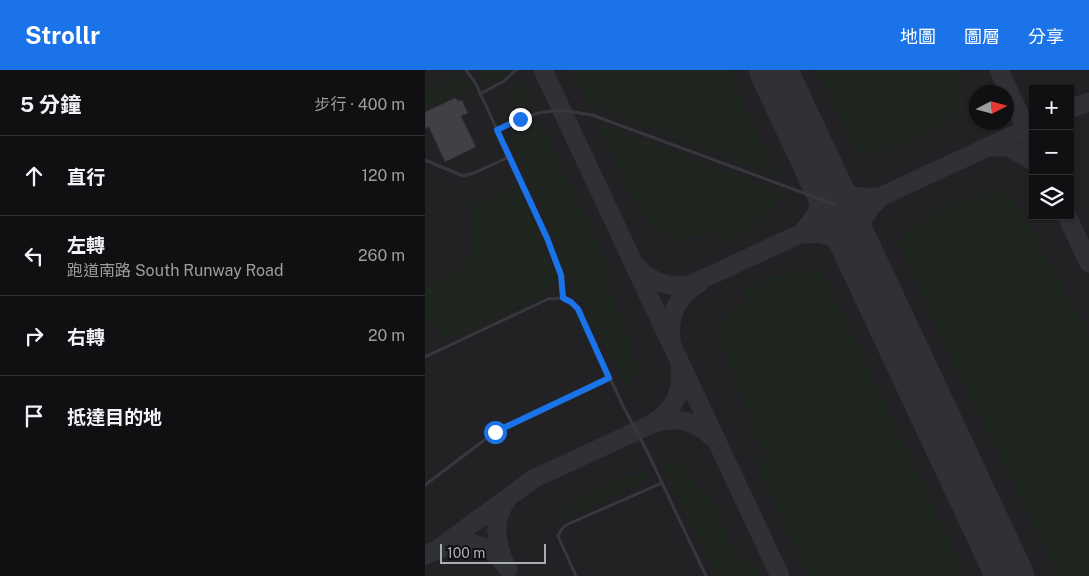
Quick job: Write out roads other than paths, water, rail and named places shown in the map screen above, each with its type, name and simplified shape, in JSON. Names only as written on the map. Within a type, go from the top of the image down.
[{"type":"lane","points":[[466,70],[480,94],[542,226],[561,275],[563,298]]},
{"type":"lane","points":[[480,94],[504,81],[516,70]]},
{"type":"lane","points":[[497,130],[538,112],[561,110],[592,115],[836,205]]},
{"type":"lane","points":[[425,160],[463,176],[509,157]]},
{"type":"lane","points":[[425,357],[548,300],[563,298],[571,302],[578,309],[609,378],[706,576]]},
{"type":"lane","points":[[425,485],[495,432],[609,378]]},
{"type":"lane","points":[[577,576],[558,536],[561,530],[566,525],[662,483]]}]
